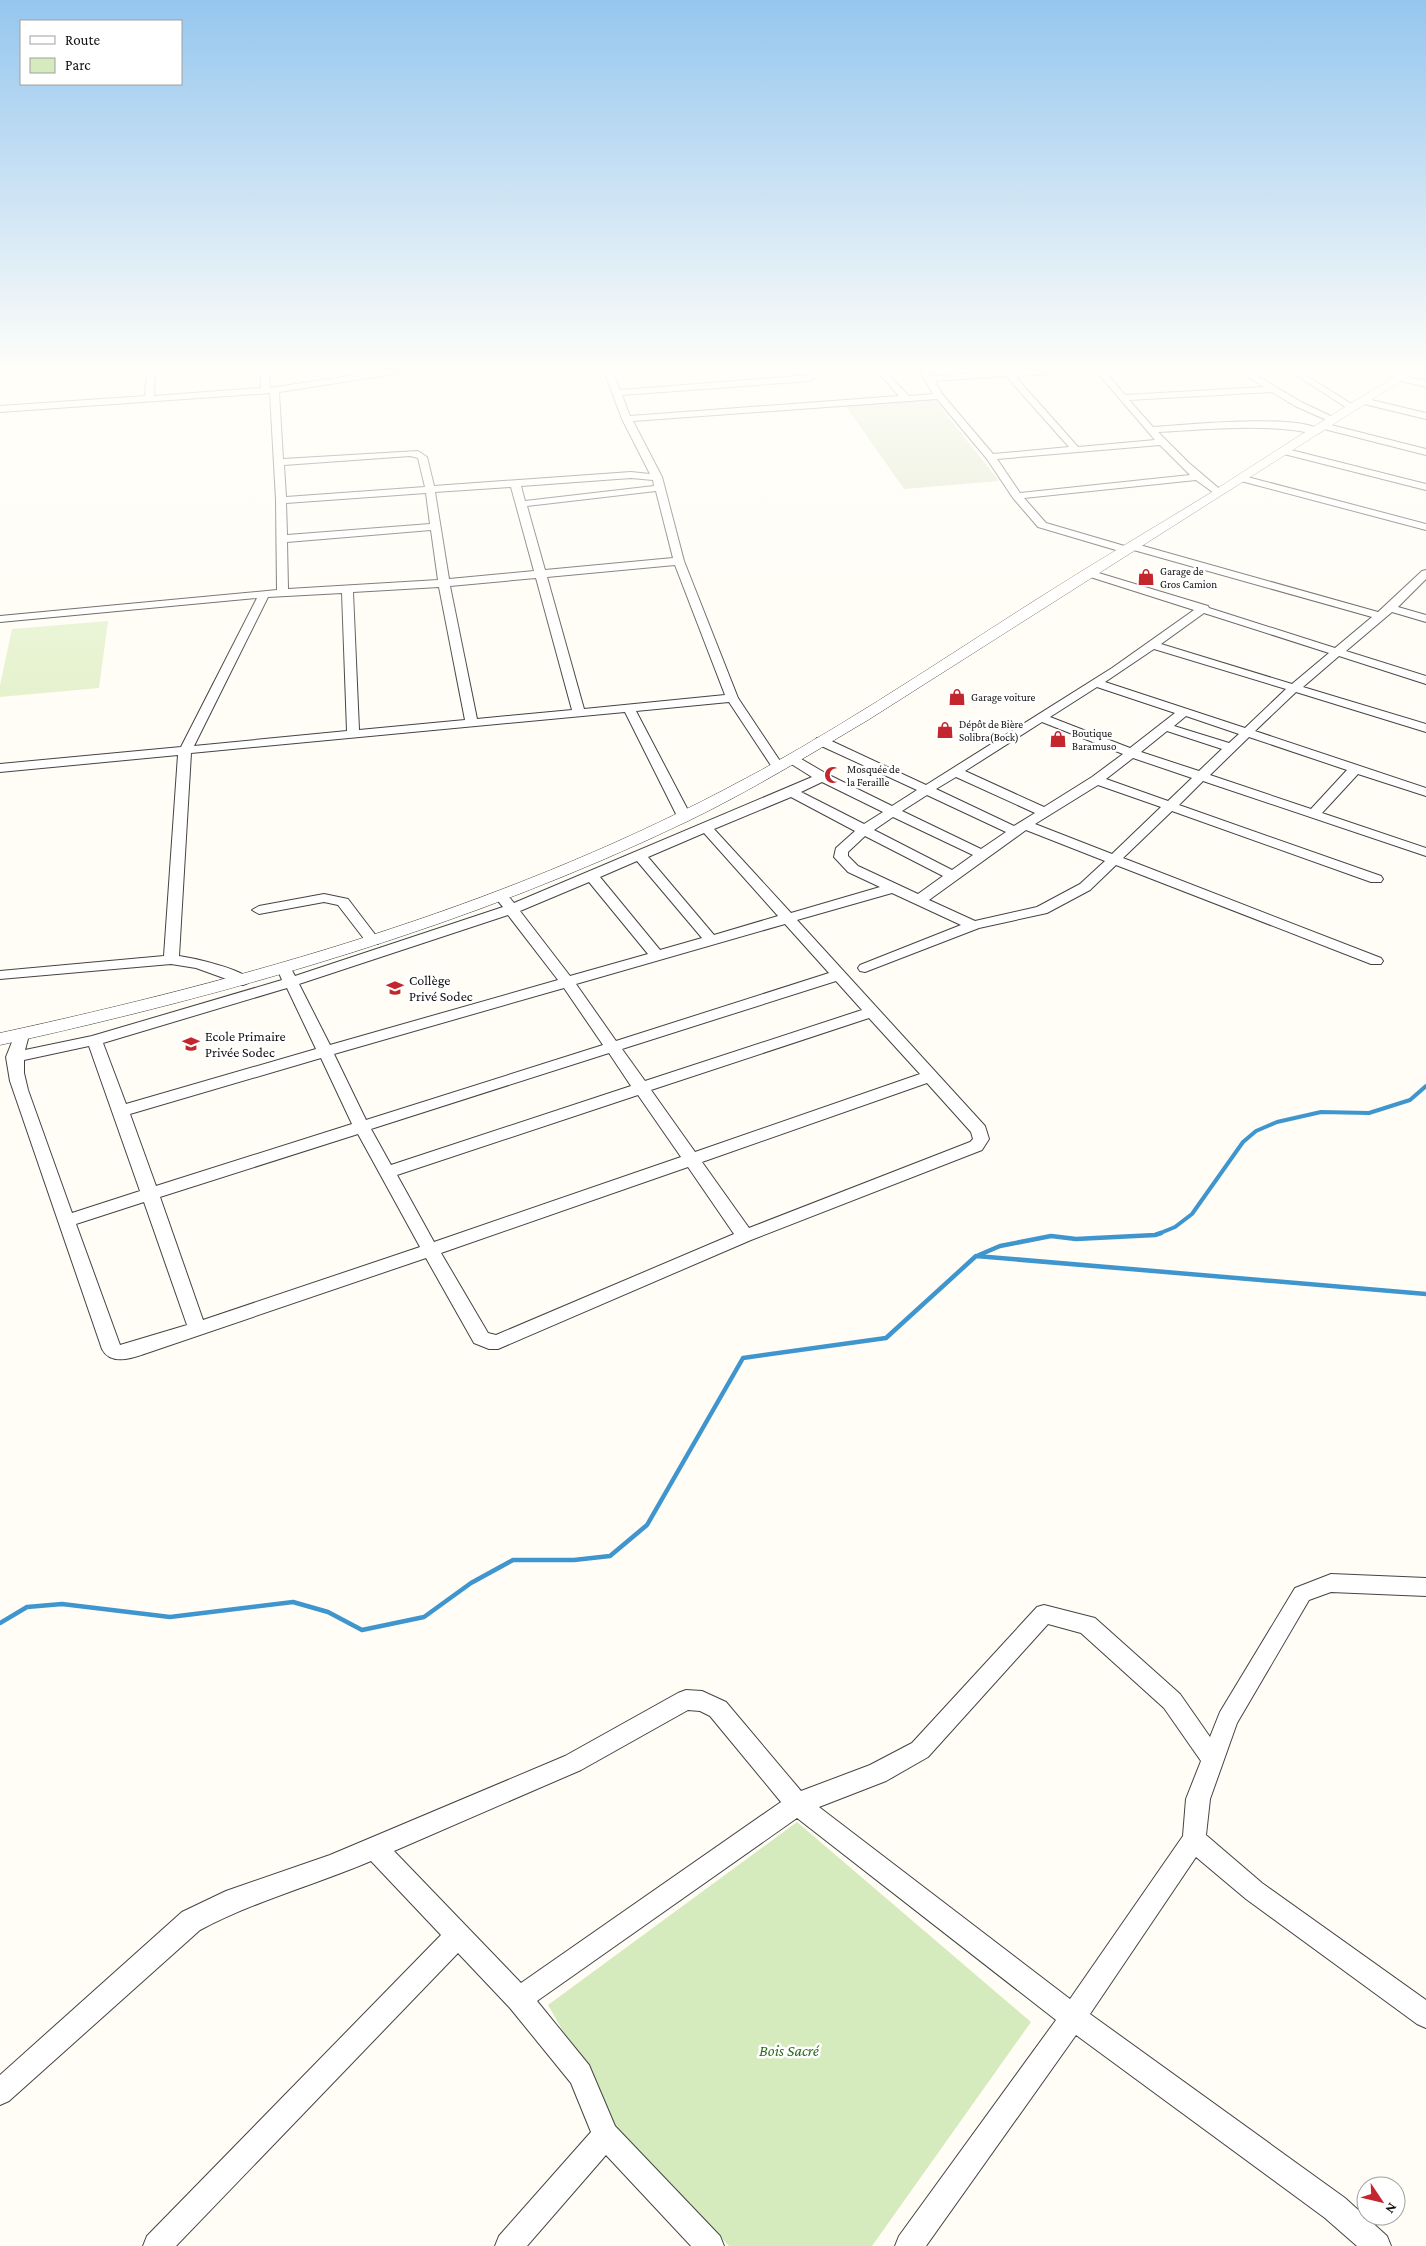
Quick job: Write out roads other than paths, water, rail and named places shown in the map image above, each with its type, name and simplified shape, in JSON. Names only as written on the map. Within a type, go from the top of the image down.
[{"type":"street","points":[[279,476],[283,593]]},
{"type":"street","points":[[427,476],[444,583],[472,723]]},
{"type":"street","points":[[281,500],[618,476]]},
{"type":"street","points":[[642,476],[657,477],[679,561],[732,698],[785,763],[822,776],[983,855]]},
{"type":"street","points":[[1004,476],[1017,496],[1042,525],[1385,612],[1426,618]]},
{"type":"street","points":[[0,1039],[136,1009],[243,980],[288,975],[373,940],[500,895],[583,862],[684,816],[785,763],[929,675],[1243,476]]},
{"type":"street","points":[[1382,476],[1426,487]]},
{"type":"street","points":[[1017,496],[1197,477],[1218,493]]},
{"type":"street","points":[[1240,478],[1426,527]]},
{"type":"street","points":[[515,482],[579,712]]},
{"type":"street","points":[[521,504],[660,488]]},
{"type":"street","points":[[282,539],[435,527]]},
{"type":"street","points":[[0,619],[264,594],[444,583],[679,561]]},
{"type":"street","points":[[1088,573],[1204,608],[1426,680]]},
{"type":"street","points":[[865,968],[975,925],[1042,910],[1085,887],[1294,688],[1385,612],[1426,573]]},
{"type":"street","points":[[347,589],[354,734]]},
{"type":"street","points":[[171,960],[185,751],[264,594]]},
{"type":"street","points":[[975,925],[853,869],[841,857],[841,851],[864,830],[893,810],[1097,683],[1204,608]]},
{"type":"street","points":[[1153,645],[1426,728]]},
{"type":"street","points":[[1097,683],[1426,792]]},
{"type":"street","points":[[0,768],[579,712],[630,710],[732,698]]},
{"type":"street","points":[[630,710],[684,816]]},
{"type":"street","points":[[919,900],[1020,828],[1097,780],[1184,712]]},
{"type":"street","points":[[1042,718],[1132,753],[1315,813],[1425,852]]},
{"type":"street","points":[[1166,727],[1231,748]]},
{"type":"street","points":[[821,741],[925,790],[1020,828],[1116,859],[1376,961]]},
{"type":"street","points":[[1315,813],[1356,768]]},
{"type":"street","points":[[954,771],[1045,813]]},
{"type":"street","points":[[14,1057],[94,1040],[288,975],[512,909],[791,792],[822,776]]},
{"type":"street","points":[[1097,780],[1376,879]]},
{"type":"street","points":[[791,792],[953,876]]},
{"type":"street","points":[[288,975],[362,1127],[481,1338],[489,1342],[498,1342],[745,1236],[976,1146],[981,1139],[979,1130],[706,828]]},
{"type":"street","points":[[640,856],[711,940]]},
{"type":"street","points":[[592,876],[657,956]]},
{"type":"street","points":[[121,1112],[892,888]]},
{"type":"street","points":[[500,895],[567,982],[693,1159],[745,1236]]},
{"type":"street","points":[[259,910],[324,898],[335,899],[343,902],[373,940]]},
{"type":"street","points":[[0,975],[171,960],[194,962],[243,980]]},
{"type":"street","points":[[66,1221],[838,975]]},
{"type":"street","points":[[387,1172],[871,1012]]},
{"type":"street","points":[[21,1035],[14,1057],[17,1083],[111,1349],[118,1353],[127,1352],[197,1329],[430,1250],[931,1076]]},
{"type":"street","points":[[94,1040],[197,1329]]},
{"type":"street","points":[[909,2246],[1073,2017],[1194,1840],[1198,1799],[1228,1719],[1302,1594],[1331,1583],[1426,1587]]},
{"type":"street","points":[[519,1999],[797,1804],[878,1773],[920,1750],[1044,1614],[1086,1626],[1172,1702],[1213,1760]]},
{"type":"street","points":[[0,2092],[191,1921],[226,1903],[332,1866],[573,1763],[686,1700],[702,1701],[718,1709],[797,1804],[1073,2017],[1335,2208],[1377,2246]]},
{"type":"street","points":[[1194,1840],[1254,1891],[1426,2015]]},
{"type":"street","points":[[375,1848],[519,1999],[580,2074],[606,2134],[710,2246]]},
{"type":"street","points":[[157,2246],[458,1936]]},
{"type":"street","points":[[509,2246],[606,2134]]},
{"type":"waterway","points":[[1158,1234],[1175,1227],[1192,1214],[1243,1142],[1256,1131],[1277,1122],[1321,1112],[1369,1113],[1410,1100],[1426,1086]]},
{"type":"waterway","points":[[979,1255],[1000,1246],[1051,1236],[1076,1239],[1158,1234]]},
{"type":"waterway","points":[[0,1623],[27,1607],[62,1604],[170,1617],[293,1602],[328,1612],[362,1630],[424,1617],[471,1583],[513,1560],[574,1560],[610,1556],[647,1525],[743,1358],[886,1338],[976,1256],[1426,1294]]},
{"type":"place","name":"Garage de Gros Camion","points":[[1146,577]]},
{"type":"place","name":"Garage voiture","points":[[957,697]]},
{"type":"place","name":"Dépôt de Bière Solibra(Bock)","points":[[945,730]]},
{"type":"place","name":"Boutique Baramuso","points":[[1058,739]]},
{"type":"place","name":"Mosquée de la Feraille","points":[[833,775]]},
{"type":"place","name":"Collège Privé Sodec","points":[[395,988]]},
{"type":"place","name":"Ecole Primaire Privée Sodec","points":[[191,1044]]},
{"type":"park label","name":"Bois Sacré","points":[[789,2050]]}]
